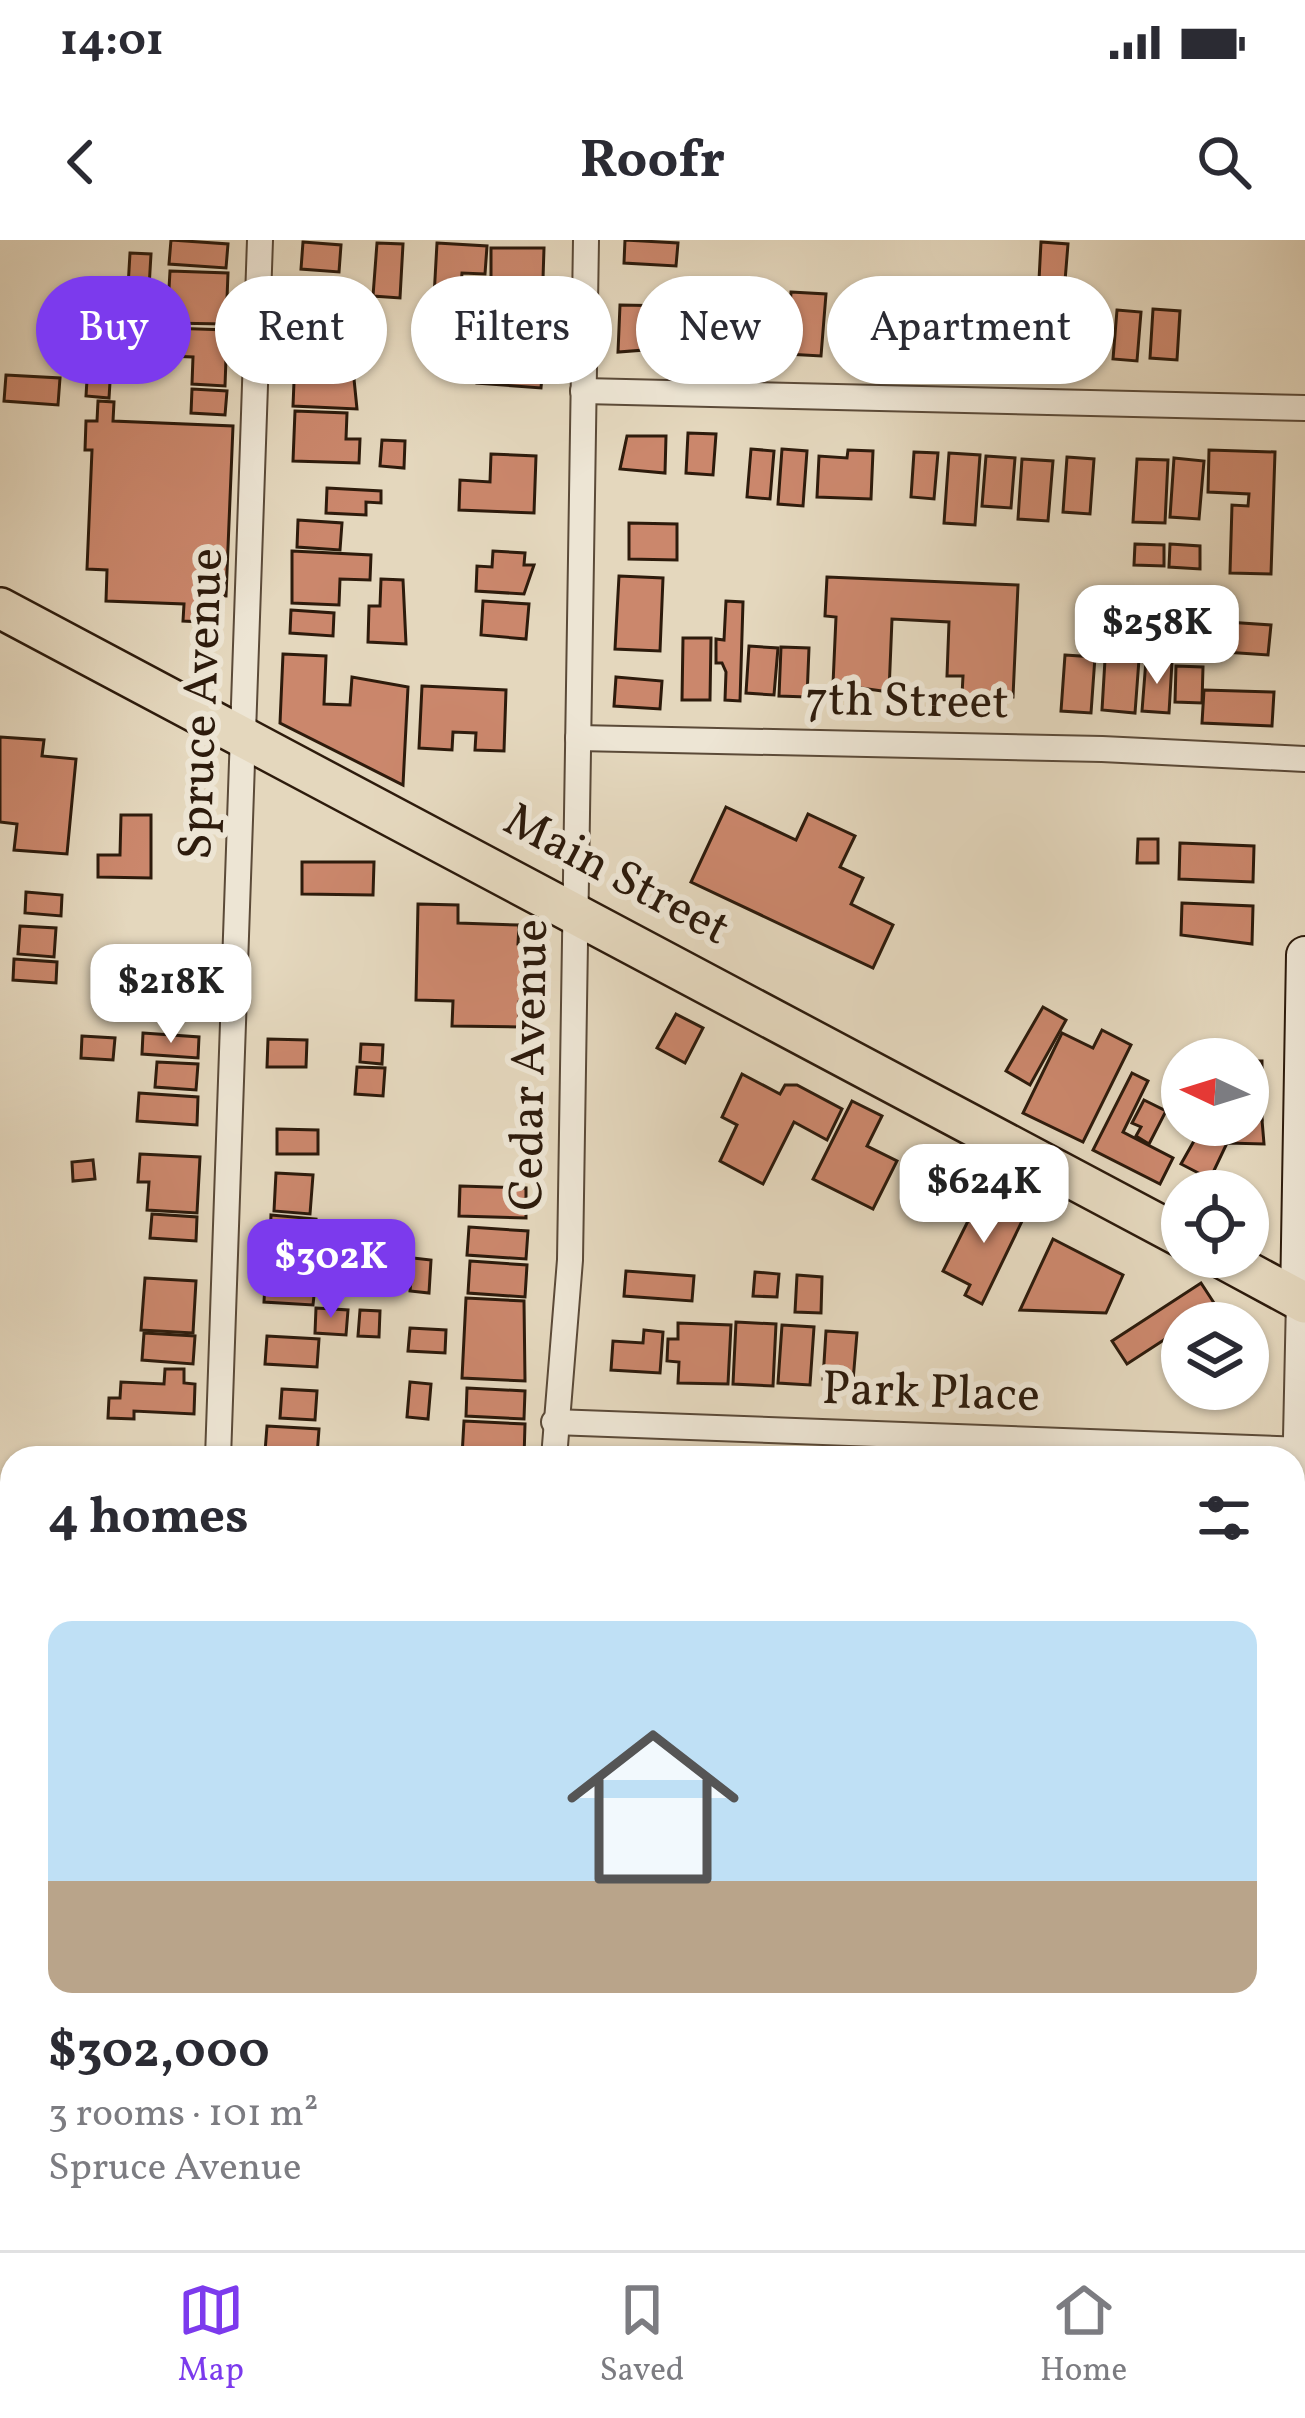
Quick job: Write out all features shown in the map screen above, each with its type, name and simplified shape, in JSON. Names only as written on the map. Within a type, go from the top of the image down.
[{"type":"main road","name":"Main Street","points":[[0,608],[1161,1226]]},
{"type":"main road","points":[[1259,1278],[1302,1301],[1305,955]]},
{"type":"street","name":"Spruce Avenue","points":[[218,1446],[260,240]]},
{"type":"street","name":"Cedar Avenue","points":[[554,1446],[570,1261],[586,240]]},
{"type":"street","points":[[583,391],[1305,408]]},
{"type":"street","name":"7th Street","points":[[578,738],[1102,749],[1305,759]]},
{"type":"street","points":[[1300,1446],[1302,1301]]},
{"type":"street","name":"Park Place","points":[[554,1422],[1193,1446]]},
{"type":"building","points":[[171,240],[228,244],[226,268],[169,264]]},
{"type":"building","points":[[625,240],[678,243],[676,266],[624,263]]},
{"type":"building","points":[[303,242],[341,245],[339,272],[301,269]]},
{"type":"building","points":[[1041,242],[1068,244],[1065,276],[1039,276]]},
{"type":"building","points":[[377,243],[403,244],[400,298],[387,297],[387,276],[375,276]]},
{"type":"building","points":[[437,243],[487,246],[485,274],[435,276]]},
{"type":"building","points":[[491,248],[544,248],[543,276],[491,276]]},
{"type":"building","points":[[130,253],[151,254],[150,276],[129,276]]},
{"type":"building","points":[[170,271],[228,273],[215,276],[215,324],[191,323],[191,276],[170,276]]},
{"type":"building","points":[[803,293],[826,294],[821,356],[803,355]]},
{"type":"building","points":[[620,305],[636,305],[636,351],[618,352]]},
{"type":"building","points":[[1153,309],[1180,311],[1177,360],[1150,358]]},
{"type":"building","points":[[1117,310],[1141,312],[1137,361],[1114,359]]},
{"type":"building","points":[[191,329],[215,330],[215,384],[225,386],[192,384]]},
{"type":"building","points":[[6,375],[36,377],[36,384],[60,384],[58,405],[4,401]]},
{"type":"building","points":[[87,384],[110,384],[109,398],[86,396]]},
{"type":"building","points":[[294,384],[354,384],[357,409],[293,406]]},
{"type":"building","points":[[490,384],[541,384],[541,388]]},
{"type":"building","points":[[192,389],[227,391],[225,415],[191,413]]},
{"type":"building","points":[[98,401],[114,402],[113,421],[233,426],[226,596],[203,595],[202,622],[183,621],[184,604],[106,601],[107,570],[87,569],[92,450],[85,450],[86,421],[97,421]]},
{"type":"building","points":[[295,411],[347,413],[346,439],[360,439],[359,463],[293,461]]},
{"type":"building","points":[[688,433],[716,434],[713,475],[686,473]]},
{"type":"building","points":[[627,436],[666,436],[665,473],[620,469]]},
{"type":"building","points":[[382,440],[405,441],[404,468],[380,466]]},
{"type":"building","points":[[751,449],[774,451],[770,499],[747,497]]},
{"type":"building","points":[[782,449],[807,451],[803,506],[778,504]]},
{"type":"building","points":[[848,450],[873,451],[871,499],[817,497],[819,456],[847,458]]},
{"type":"building","points":[[1209,450],[1275,452],[1271,574],[1230,573],[1232,505],[1248,506],[1249,494],[1208,492]]},
{"type":"building","points":[[914,452],[938,453],[934,499],[911,497]]},
{"type":"building","points":[[949,453],[980,455],[975,525],[944,523]]},
{"type":"building","points":[[491,454],[536,456],[534,513],[459,510],[460,480],[490,482]]},
{"type":"building","points":[[986,456],[1015,458],[1011,508],[982,506]]},
{"type":"building","points":[[1067,457],[1094,459],[1090,514],[1063,512]]},
{"type":"building","points":[[1174,458],[1204,461],[1199,519],[1170,517]]},
{"type":"building","points":[[1022,459],[1053,461],[1048,521],[1018,519]]},
{"type":"building","points":[[1137,459],[1168,460],[1165,523],[1133,522]]},
{"type":"building","points":[[327,488],[381,491],[381,503],[366,502],[366,515],[326,513]]},
{"type":"building","points":[[298,520],[342,523],[340,550],[297,547]]},
{"type":"building","points":[[629,523],[677,524],[677,560],[629,559]]},
{"type":"building","points":[[1135,544],[1164,545],[1164,566],[1134,565]]},
{"type":"building","points":[[1170,544],[1200,546],[1200,569],[1169,567]]},
{"type":"building","points":[[292,551],[371,555],[370,580],[340,579],[339,605],[292,603]]},
{"type":"building","points":[[493,551],[525,553],[524,565],[534,565],[524,594],[476,591],[477,566],[492,567]]},
{"type":"building","points":[[619,576],[663,578],[660,651],[615,649]]},
{"type":"building","points":[[827,577],[1018,585],[1013,697],[962,695],[963,676],[947,676],[949,622],[892,619],[889,692],[833,684],[836,617],[825,616]]},
{"type":"building","points":[[381,579],[403,580],[406,644],[368,642],[369,606],[380,606]]},
{"type":"building","points":[[483,601],[529,604],[526,639],[481,635]]},
{"type":"building","points":[[726,601],[743,602],[740,701],[725,700],[726,672],[722,663],[716,663],[716,639],[724,640]]},
{"type":"building","points":[[291,610],[334,613],[333,636],[290,633]]},
{"type":"building","points":[[1212,621],[1271,625],[1268,655],[1210,651]]},
{"type":"building","points":[[683,638],[711,638],[710,700],[682,700]]},
{"type":"building","points":[[1106,643],[1140,646],[1135,713],[1102,710]]},
{"type":"building","points":[[749,646],[778,648],[774,695],[746,693]]},
{"type":"building","points":[[781,647],[809,648],[807,697],[779,696]]},
{"type":"building","points":[[283,654],[326,656],[324,704],[350,705],[352,677],[408,687],[403,785],[280,723]]},
{"type":"building","points":[[1065,655],[1095,657],[1091,713],[1061,711]]},
{"type":"building","points":[[1146,660],[1172,662],[1169,713],[1142,711]]},
{"type":"building","points":[[1176,666],[1203,667],[1202,703],[1175,702]]},
{"type":"building","points":[[616,677],[662,681],[660,709],[614,706]]},
{"type":"building","points":[[422,686],[506,690],[504,751],[475,750],[476,733],[453,732],[452,750],[419,748]]},
{"type":"building","points":[[1204,690],[1274,692],[1272,726],[1202,723]]},
{"type":"building","points":[[0,737],[44,740],[42,756],[76,759],[67,854],[14,850],[17,824],[0,822]]},
{"type":"building","points":[[726,807],[796,840],[808,814],[855,836],[840,867],[863,878],[851,904],[893,925],[873,968],[691,882]]},
{"type":"building","points":[[121,815],[151,815],[151,878],[98,877],[98,855],[120,855]]},
{"type":"building","points":[[1138,839],[1158,839],[1158,863],[1137,863]]},
{"type":"building","points":[[1180,843],[1254,846],[1253,882],[1179,879]]},
{"type":"building","points":[[302,862],[374,862],[373,895],[302,894]]},
{"type":"building","points":[[26,892],[62,895],[61,916],[25,913]]},
{"type":"building","points":[[1182,903],[1253,906],[1252,944],[1181,935]]},
{"type":"building","points":[[418,904],[458,905],[458,923],[519,925],[518,944],[539,944],[538,1002],[519,1002],[519,1027],[452,1026],[453,1001],[416,1000]]},
{"type":"building","points":[[20,926],[56,928],[54,957],[18,954]]},
{"type":"building","points":[[14,959],[57,962],[56,983],[13,980]]},
{"type":"building","points":[[1043,1007],[1066,1020],[1030,1085],[1006,1071]]},
{"type":"building","points":[[676,1014],[703,1028],[685,1063],[657,1048]]},
{"type":"building","points":[[1102,1030],[1131,1045],[1083,1142],[1023,1113],[1062,1033],[1093,1048]]},
{"type":"building","points":[[143,1033],[199,1037],[198,1058],[142,1054]]},
{"type":"building","points":[[82,1036],[115,1038],[113,1060],[81,1058]]},
{"type":"building","points":[[268,1039],[307,1040],[306,1067],[267,1067]]},
{"type":"building","points":[[361,1044],[383,1045],[382,1064],[360,1062]]},
{"type":"building","points":[[157,1062],[198,1064],[196,1090],[155,1087]]},
{"type":"building","points":[[357,1067],[385,1068],[383,1096],[355,1094]]},
{"type":"building","points":[[1132,1073],[1148,1081],[1123,1132],[1173,1158],[1167,1170],[1161,1170],[1160,1184],[1093,1150]]},
{"type":"building","points":[[742,1074],[780,1094],[785,1085],[797,1085],[842,1109],[827,1140],[794,1122],[763,1184],[720,1161],[737,1125],[722,1117]]},
{"type":"building","points":[[139,1093],[198,1097],[197,1125],[137,1121]]},
{"type":"building","points":[[1144,1100],[1161,1108],[1161,1121],[1149,1144],[1136,1136],[1141,1127],[1132,1123]]},
{"type":"building","points":[[852,1101],[882,1116],[867,1146],[897,1161],[873,1209],[813,1179]]},
{"type":"building","points":[[277,1129],[318,1130],[318,1154],[277,1154]]},
{"type":"building","points":[[1191,1146],[1226,1146],[1214,1170],[1193,1170],[1181,1164]]},
{"type":"building","points":[[140,1154],[200,1157],[197,1213],[147,1210],[149,1182],[138,1182]]},
{"type":"building","points":[[926,1159],[954,1175],[934,1212],[906,1197]]},
{"type":"building","points":[[93,1160],[95,1179],[73,1181],[72,1162]]},
{"type":"building","points":[[276,1173],[313,1175],[310,1214],[274,1211]]},
{"type":"building","points":[[460,1186],[526,1188],[526,1218],[459,1216]]},
{"type":"building","points":[[982,1193],[1025,1215],[982,1304],[965,1295],[970,1285],[943,1271]]},
{"type":"building","points":[[152,1214],[197,1217],[196,1241],[150,1238]]},
{"type":"building","points":[[271,1215],[316,1219],[314,1244],[270,1241]]},
{"type":"building","points":[[469,1227],[528,1231],[526,1259],[467,1255]]},
{"type":"building","points":[[1053,1239],[1123,1275],[1106,1313],[1020,1310]]},
{"type":"building","points":[[267,1245],[319,1248],[313,1305],[264,1302]]},
{"type":"building","points":[[413,1258],[431,1260],[429,1293],[410,1291]]},
{"type":"building","points":[[470,1261],[527,1265],[525,1297],[468,1293]]},
{"type":"building","points":[[626,1271],[694,1276],[692,1301],[624,1296]]},
{"type":"building","points":[[755,1272],[779,1274],[777,1297],[753,1296]]},
{"type":"building","points":[[797,1275],[822,1277],[821,1313],[795,1312]]},
{"type":"building","points":[[145,1278],[196,1281],[193,1333],[141,1330]]},
{"type":"building","points":[[1201,1283],[1213,1302],[1172,1302]]},
{"type":"building","points":[[466,1298],[524,1301],[525,1381],[462,1378]]},
{"type":"building","points":[[316,1308],[348,1310],[346,1335],[315,1333]]},
{"type":"building","points":[[1161,1309],[1161,1342],[1127,1364],[1112,1341]]},
{"type":"building","points":[[360,1310],[380,1311],[379,1337],[358,1336]]},
{"type":"building","points":[[736,1322],[776,1324],[773,1386],[733,1384]]},
{"type":"building","points":[[678,1323],[731,1325],[728,1384],[678,1383],[679,1362],[667,1361],[668,1339],[678,1339]]},
{"type":"building","points":[[782,1325],[814,1327],[810,1385],[778,1383]]},
{"type":"building","points":[[410,1328],[446,1330],[445,1353],[408,1351]]},
{"type":"building","points":[[644,1330],[663,1332],[660,1373],[611,1370],[613,1341],[643,1343]]},
{"type":"building","points":[[826,1331],[857,1333],[853,1381],[823,1379]]},
{"type":"building","points":[[144,1333],[195,1336],[193,1364],[142,1360]]},
{"type":"building","points":[[267,1336],[319,1339],[317,1367],[265,1364]]},
{"type":"building","points":[[165,1369],[184,1369],[184,1383],[195,1384],[194,1414],[134,1411],[134,1419],[108,1418],[109,1398],[120,1398],[121,1382],[164,1384]]},
{"type":"building","points":[[410,1382],[431,1384],[428,1419],[407,1417]]},
{"type":"building","points":[[467,1388],[525,1391],[524,1419],[466,1416]]},
{"type":"building","points":[[282,1389],[317,1391],[315,1420],[280,1418]]},
{"type":"building","points":[[464,1421],[525,1424],[524,1446],[463,1446]]},
{"type":"building","points":[[267,1426],[319,1429],[318,1446],[265,1446]]}]
